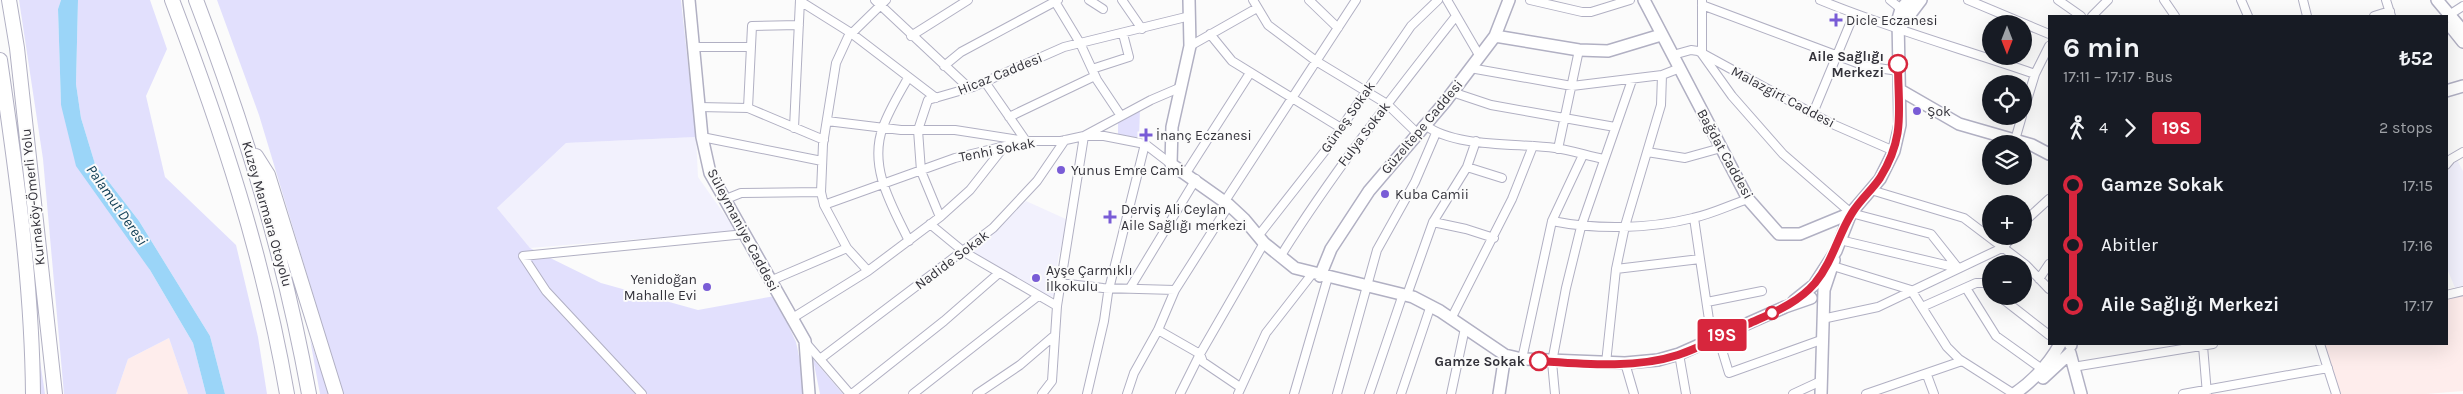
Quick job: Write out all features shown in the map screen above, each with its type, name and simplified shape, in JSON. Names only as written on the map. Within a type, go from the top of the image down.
[{"type":"highway","name":"Kurnaköy-Ömerli Yolu","points":[[9,0],[17,48],[55,394]]},
{"type":"highway","name":"Kuzey Marmara Otoyolu","points":[[172,0],[217,117],[261,267],[287,394]]},
{"type":"highway","name":"Kuzey Marmara Otoyolu","points":[[196,0],[246,140],[280,254],[296,320],[309,394]]},
{"type":"highway","name":"Kurnaköy-Ömerli Yolu","points":[[0,60],[28,268],[33,333],[33,394]]},
{"type":"highway","points":[[246,140],[268,175],[336,394]]},
{"type":"street","name":"Süleymaniye Caddesi","points":[[689,0],[702,137],[710,174],[726,199],[804,341],[809,394]]},
{"type":"street","points":[[794,128],[800,0]]},
{"type":"street","points":[[800,0],[851,33],[936,98]]},
{"type":"street","points":[[911,36],[968,0]]},
{"type":"street","points":[[944,66],[962,52],[1056,0],[1094,73],[1121,116]]},
{"type":"street","points":[[1089,0],[1103,9]]},
{"type":"street","points":[[1122,0],[1142,29]]},
{"type":"street","points":[[1189,0],[1190,46],[1179,88],[1171,136],[1171,164],[1186,172],[1227,203],[1280,258],[1295,268],[1368,288],[1405,295],[1431,305],[1505,355],[1522,360],[1625,363],[1658,360],[1679,354],[1816,292],[1832,266],[1838,245]]},
{"type":"street","points":[[1253,0],[1268,25],[1316,62],[1387,104],[1421,129],[1476,141],[1558,149],[1604,159]]},
{"type":"street","points":[[1309,0],[1338,28]]},
{"type":"street","points":[[1127,394],[1134,373],[1158,330],[1175,290],[1227,203],[1356,0]]},
{"type":"street","name":"Güneş Sokak","points":[[1180,394],[1261,239],[1411,26],[1438,0]]},
{"type":"street","points":[[1447,0],[1479,55]]},
{"type":"street","points":[[1530,0],[1582,12],[1592,12],[1611,2],[1630,0]]},
{"type":"street","name":"Bağdat Caddesi","points":[[1644,0],[1748,199],[1779,234],[1788,236],[1800,234],[1852,213]]},
{"type":"street","points":[[1652,16],[1653,0]]},
{"type":"street","points":[[1821,394],[1822,319],[1816,292],[1852,213],[1880,179],[1894,151],[1900,125],[1898,30],[1905,4],[1890,0]]},
{"type":"street","points":[[1898,30],[1921,0]]},
{"type":"street","points":[[1968,0],[2048,34]]},
{"type":"street","points":[[2058,0],[2080,15]]},
{"type":"street","points":[[2093,15],[2108,0]]},
{"type":"street","points":[[2164,0],[2174,15]]},
{"type":"street","points":[[2241,0],[2247,15]]},
{"type":"street","points":[[2303,0],[2307,15]]},
{"type":"street","points":[[2386,0],[2390,14]]},
{"type":"street","points":[[2427,0],[2443,15]]},
{"type":"street","points":[[2437,0],[2444,15]]},
{"type":"street","name":"Güzeltepe Caddesi","points":[[1320,276],[1331,250],[1352,214],[1452,92],[1495,36],[1507,1]]},
{"type":"street","points":[[1824,1],[1898,30],[1968,50],[2035,74]]},
{"type":"street","points":[[868,271],[847,248],[824,205],[820,192],[824,140],[836,63],[851,33],[881,2],[911,36],[969,88]]},
{"type":"street","points":[[1898,71],[1865,66],[1702,3],[1702,54],[1732,96],[1783,154],[1852,213],[1931,234],[1958,268]]},
{"type":"street","points":[[2448,17],[2463,6]]},
{"type":"street","points":[[1190,46],[1257,8]]},
{"type":"street","points":[[1813,113],[1854,14]]},
{"type":"street","name":"Hicaz Caddesi","points":[[936,98],[985,82],[1064,48],[1190,16]]},
{"type":"street","name":"Fulya Sokak","points":[[1280,258],[1309,210],[1353,147],[1456,16]]},
{"type":"street","points":[[2448,20],[2463,31]]},
{"type":"street","points":[[2448,21],[2463,42]]},
{"type":"street","points":[[748,108],[752,26],[799,25]]},
{"type":"street","points":[[1009,117],[1129,57],[1123,34]]},
{"type":"street","points":[[1210,34],[1232,62],[1341,128]]},
{"type":"street","points":[[1495,36],[1579,50],[1608,50],[1661,35]]},
{"type":"street","points":[[694,48],[751,47]]},
{"type":"street","points":[[2032,84],[2048,48]]},
{"type":"street","points":[[1558,149],[1566,119],[1579,50]]},
{"type":"street","name":"Malazgirt Caddesi","points":[[1673,55],[1691,50],[1702,54],[1813,113],[1894,151]]},
{"type":"street","points":[[1470,68],[1572,86],[1632,80],[1662,75],[1680,68]]},
{"type":"street","points":[[1186,172],[1250,73]]},
{"type":"street","points":[[1606,363],[1616,269],[1625,226],[1661,105],[1662,75]]},
{"type":"street","points":[[908,78],[882,128],[878,154],[883,186],[909,241]]},
{"type":"street","points":[[1556,394],[1552,362],[1566,288],[1581,227],[1632,80]]},
{"type":"street","points":[[985,82],[1026,141]]},
{"type":"street","points":[[2448,90],[2463,86]]},
{"type":"street","points":[[1042,394],[1052,381],[1060,283],[1084,136],[1150,100],[1179,88]]},
{"type":"street","points":[[1900,90],[1959,124],[1998,135]]},
{"type":"street","points":[[1452,92],[1491,105],[1615,127]]},
{"type":"street","points":[[2448,97],[2463,93]]},
{"type":"street","points":[[936,98],[928,100],[918,130],[921,171],[940,217]]},
{"type":"street","points":[[699,107],[748,108],[824,140]]},
{"type":"street","points":[[827,120],[882,128],[955,130],[1026,141]]},
{"type":"street","points":[[1337,394],[1378,250],[1415,182],[1436,133]]},
{"type":"street","name":"Tenhi Sokak","points":[[824,205],[883,186],[955,158],[1026,141],[1104,136],[1145,144],[1171,164]]},
{"type":"street","points":[[702,137],[822,160]]},
{"type":"street","name":"Nadide Sokak","points":[[820,359],[964,252],[993,228],[1037,181],[1065,140]]},
{"type":"street","points":[[1369,394],[1432,222],[1467,167],[1476,141]]},
{"type":"street","points":[[1086,394],[1145,144]]},
{"type":"street","points":[[2032,145],[2048,153]]},
{"type":"street","points":[[1451,319],[1494,238],[1533,146]]},
{"type":"street","points":[[791,319],[868,271],[940,217],[970,190],[1002,148]]},
{"type":"street","points":[[1647,152],[1685,158],[1721,148]]},
{"type":"street","points":[[1522,360],[1552,222],[1583,155]]},
{"type":"street","points":[[2448,164],[2462,155]]},
{"type":"street","points":[[1467,167],[1502,178]]},
{"type":"street","points":[[1130,288],[1196,180]]},
{"type":"street","points":[[1871,190],[1964,218],[2026,264],[2048,288]]},
{"type":"street","points":[[726,199],[741,193],[820,192]]},
{"type":"street","points":[[1552,222],[1581,227],[1625,226],[1694,218],[1748,199]]},
{"type":"street","points":[[2032,215],[2048,200]]},
{"type":"street","points":[[1694,218],[1707,302],[1715,338],[1729,373],[1822,340]]},
{"type":"street","points":[[1432,222],[1466,228],[1494,238]]},
{"type":"street","points":[[930,224],[964,252],[1057,306]]},
{"type":"street","points":[[642,394],[546,292],[523,256],[744,234]]},
{"type":"street","points":[[1838,245],[1958,268]]},
{"type":"street","points":[[1822,319],[1878,306],[2004,248],[2006,245]]},
{"type":"street","points":[[770,281],[847,248]]},
{"type":"street","points":[[1616,269],[1700,259]]},
{"type":"street","points":[[1832,266],[1911,290],[1947,347],[1962,361],[2014,394],[2025,386],[2065,345]]},
{"type":"street","points":[[2039,279],[2048,266]]},
{"type":"street","points":[[804,341],[851,394],[944,321],[999,273]]},
{"type":"street","points":[[1158,330],[1200,354],[1203,362],[1239,391],[1266,333],[1320,276]]},
{"type":"street","points":[[1294,394],[1320,276]]},
{"type":"street","points":[[1060,283],[1110,288],[1175,290]]},
{"type":"street","points":[[1922,307],[1976,284],[1982,283]]},
{"type":"street","points":[[1966,288],[1996,336],[2042,368]]},
{"type":"street","points":[[2448,294],[2463,290]]},
{"type":"street","points":[[1707,302],[1762,291]]},
{"type":"street","points":[[913,394],[1038,296]]},
{"type":"street","points":[[1401,394],[1431,305]]},
{"type":"street","points":[[2010,305],[2048,334]]},
{"type":"street","points":[[1452,394],[1465,328]]},
{"type":"street","points":[[977,394],[1020,365],[1055,335]]},
{"type":"street","points":[[2065,345],[2081,394]]},
{"type":"street","points":[[2024,394],[2065,345]]},
{"type":"street","points":[[2073,366],[2173,347],[2208,345]]},
{"type":"street","points":[[2320,345],[2336,394]]},
{"type":"street","points":[[2203,346],[2207,392]]},
{"type":"street","points":[[1679,354],[1686,394]]},
{"type":"street","points":[[1499,394],[1505,355]]},
{"type":"street","points":[[1866,394],[1927,375],[1962,361]]},
{"type":"street","points":[[1625,363],[1634,394]]},
{"type":"street","points":[[2183,394],[2207,392],[2328,368]]},
{"type":"street","points":[[1927,375],[1934,394]]},
{"type":"street","points":[[1793,394],[1821,381]]},
{"type":"shaded area","points":[[19,0],[61,0],[58,9],[61,105],[150,270],[193,343],[206,394],[188,394],[169,338],[128,359],[116,394],[64,394],[43,159]]},
{"type":"shaded area","points":[[78,0],[150,0],[167,49],[146,96],[165,177],[236,245],[258,337],[267,394],[225,394],[210,336],[139,221],[95,164],[81,118],[76,84]]},
{"type":"shaded area","points":[[217,0],[681,0],[696,137],[566,143],[497,208],[530,248],[601,283],[698,310],[775,296],[796,342],[807,394],[343,394],[259,115]]},
{"type":"shaded area","points":[[1140,109],[1139,138],[1118,134],[1118,122]]},
{"type":"shaded area","points":[[696,137],[698,177],[736,231],[530,248],[497,208],[566,143]]},
{"type":"shaded area","points":[[2457,160],[2463,171],[2463,286],[2455,288],[2448,271],[2448,171]]},
{"type":"shaded area","points":[[1026,201],[1068,220],[1058,259],[1054,296],[1049,297],[971,251]]},
{"type":"shaded area","points":[[2463,286],[2463,391],[2426,394],[2340,394],[2323,345],[2448,345],[2448,290]]},
{"type":"shaded area","points":[[169,338],[188,394],[116,394],[128,359]]},
{"type":"shaded area","points":[[310,339],[329,394],[320,394]]},
{"type":"shaded area","points":[[38,348],[45,394],[38,394]]},
{"type":"shaded area","points":[[813,359],[843,394],[820,394]]},
{"type":"water","name":"Palamut Deresi","points":[[61,0],[78,0],[76,84],[81,118],[95,164],[139,221],[210,336],[225,394],[206,394],[193,343],[150,270],[76,166],[61,105],[58,9]]},
{"type":"bus line","name":"19S","points":[[1539,361],[1625,363],[1658,360],[1679,354],[1788,306],[1810,288],[1836,251],[1852,213],[1880,179],[1892,157],[1900,125],[1898,64]]},
{"type":"place","name":"Dicle Eczanesi","points":[[1836,20]]},
{"type":"place","name":"Aile Sağlığı Merkezi","points":[[1898,64]]},
{"type":"place","name":"Şok","points":[[1917,111]]},
{"type":"place","name":"İnanç Eczanesi","points":[[1146,135]]},
{"type":"place","name":"Yunus Emre Cami","points":[[1061,170]]},
{"type":"place","name":"Kuba Camii","points":[[1385,194]]},
{"type":"place","name":"Derviş Ali Ceylan Aile Sağlığı merkezi","points":[[1110,217]]},
{"type":"place","name":"Ayşe Çarmıklı İlkokulu","points":[[1036,278]]},
{"type":"place","name":"Yenidoğan Mahalle Evi","points":[[707,287]]},
{"type":"place","name":"Gamze Sokak","points":[[1539,361]]}]
